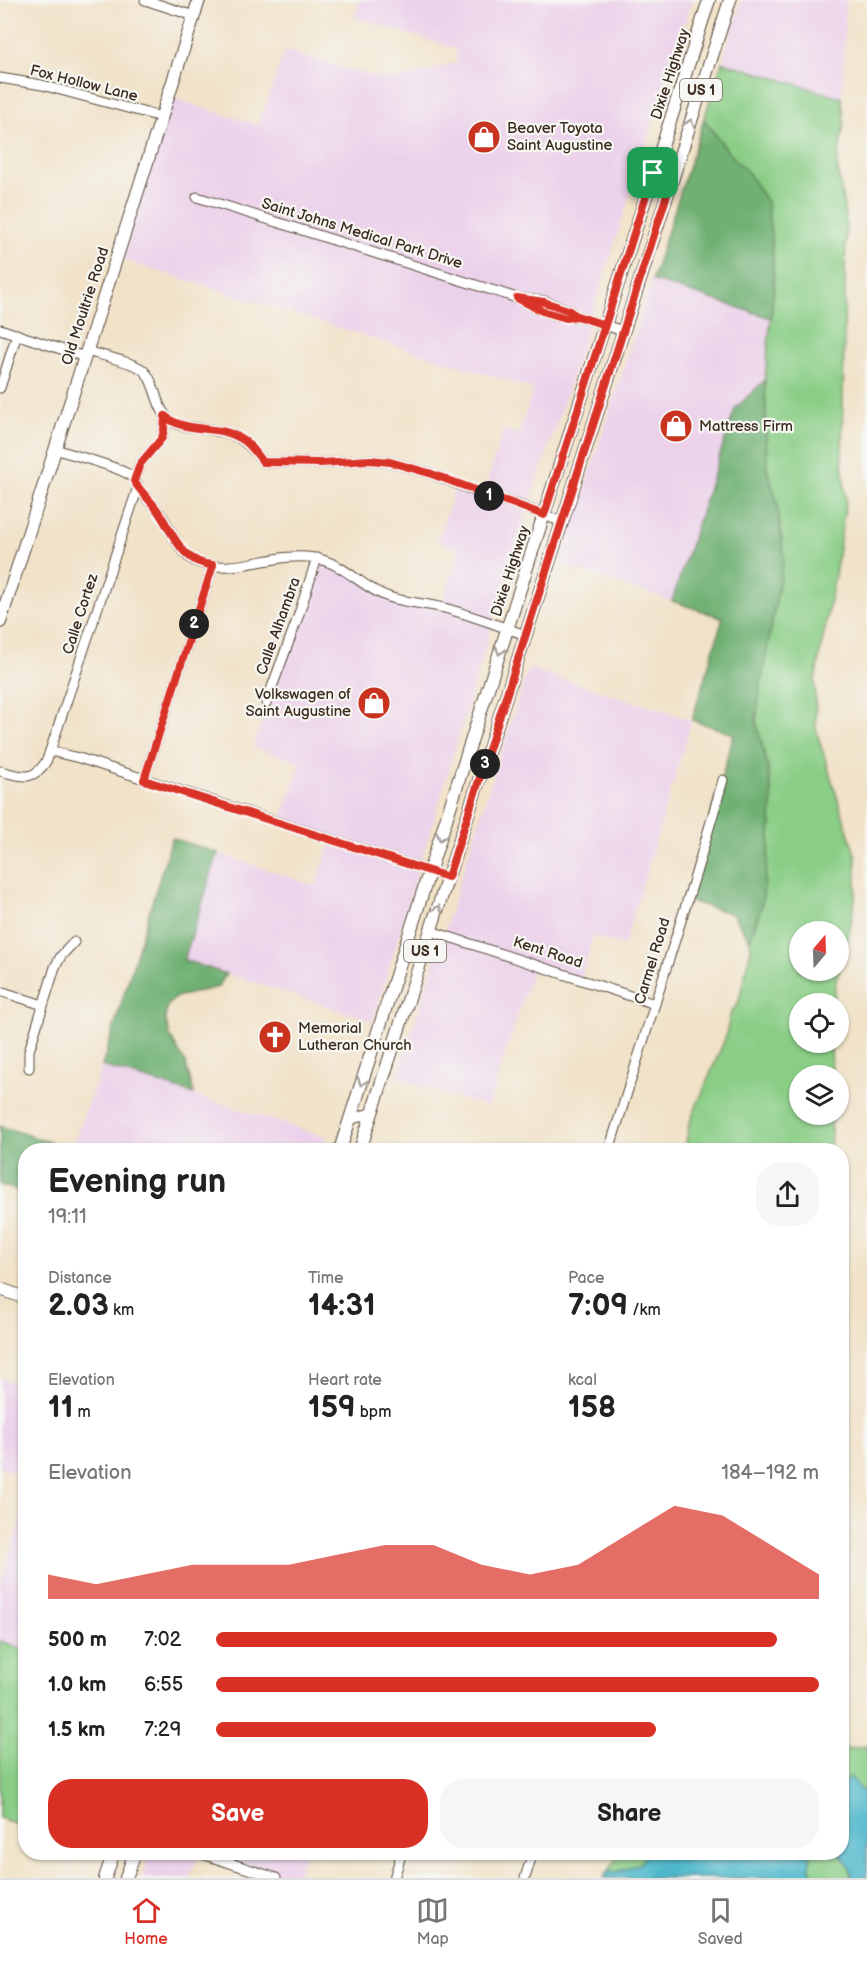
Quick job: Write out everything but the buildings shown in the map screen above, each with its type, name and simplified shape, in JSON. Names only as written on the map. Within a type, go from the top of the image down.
[{"type":"main road","name":"Old Moultrie Road","points":[[0,622],[199,0]]},
{"type":"main road","name":"Dixie Highway","points":[[342,1143],[709,0]]},
{"type":"main road","name":"US 1","points":[[362,1143],[730,0]]},
{"type":"main road","points":[[653,173],[672,179]]},
{"type":"main road","points":[[0,1289],[18,1295]]},
{"type":"main road","points":[[105,1878],[111,1860]]},
{"type":"main road","points":[[126,1878],[132,1860]]},
{"type":"street","points":[[145,0],[194,16]]},
{"type":"street","name":"Fox Hollow Lane","points":[[0,78],[42,85],[161,117]]},
{"type":"street","name":"Saint Johns Medical Park Drive","points":[[197,197],[517,298],[544,302],[623,331]]},
{"type":"street","points":[[0,329],[140,368],[150,382],[165,416],[175,423],[234,435],[250,446],[263,462],[321,463],[370,460],[390,462],[429,473],[562,522]]},
{"type":"street","points":[[0,388],[17,334]]},
{"type":"street","name":"Calle Cortez","points":[[0,771],[32,776],[43,766],[50,751],[136,484],[140,464],[162,438],[165,416]]},
{"type":"street","points":[[55,449],[126,472],[154,505],[172,535],[190,558],[203,564],[238,564],[291,557],[316,558],[352,573],[371,588],[388,597],[446,608],[526,635]]},
{"type":"street","name":"Calle Alhambra","points":[[266,704],[288,647],[316,558]]},
{"type":"street","points":[[144,780],[213,565]]},
{"type":"street","points":[[50,751],[448,877]]},
{"type":"street","name":"Carmel Road","points":[[611,1143],[723,780]]},
{"type":"street","name":"Kent Road","points":[[431,931],[655,1004]]},
{"type":"street","points":[[29,1068],[29,1051],[55,967],[74,942]]},
{"type":"street","points":[[0,991],[43,1005]]},
{"type":"street","points":[[350,1120],[373,1112]]},
{"type":"street","points":[[221,1860],[276,1878]]},
{"type":"street","points":[[394,1878],[400,1860]]},
{"type":"street","points":[[525,1878],[531,1860]]},
{"type":"shaded area","points":[[360,0],[692,0],[561,411],[530,500],[373,1021],[184,960],[218,853],[316,886],[332,840],[281,821],[301,762],[253,747],[316,561],[353,574],[389,599],[441,608],[460,549],[437,542],[457,483],[484,491],[503,430],[519,434],[533,389],[120,259],[172,98],[258,125],[285,51],[379,78],[400,79],[458,62],[454,48],[354,17]]},
{"type":"shaded area","points":[[742,0],[846,0],[842,98],[722,62]]},
{"type":"shaded area","points":[[652,280],[771,318],[765,380],[735,409],[672,601],[560,564]]},
{"type":"shaded area","points":[[528,668],[692,720],[624,946],[593,936],[581,980],[534,965],[488,1107],[397,1078]]},
{"type":"shaded area","points":[[102,1066],[326,1137],[324,1143],[74,1143]]},
{"type":"shaded area","points":[[0,1378],[18,1384],[18,1473],[0,1467]]},
{"type":"shaded area","points":[[18,1527],[18,1647],[0,1641],[0,1585]]},
{"type":"shaded area","points":[[148,1860],[196,1860],[190,1878],[142,1878]]},
{"type":"shaded area","points":[[222,1860],[303,1860],[297,1878],[279,1878]]},
{"type":"green space","points":[[722,62],[842,98],[844,123],[837,164],[846,221],[842,461],[846,500],[835,575],[815,680],[816,730],[856,857],[856,893],[849,934],[849,921],[789,921],[789,981],[836,981],[835,993],[789,993],[789,1053],[831,1053],[832,1065],[789,1065],[789,1125],[831,1125],[830,1143],[686,1142],[689,1124],[725,1039],[731,1012],[738,1004],[751,949],[750,940],[762,904],[770,839],[772,796],[767,764],[756,722],[777,502],[767,469],[765,380],[774,285],[749,174],[728,152],[704,119]]},
{"type":"green space","points":[[704,119],[728,152],[749,174],[767,202],[774,285],[771,318],[652,280]]},
{"type":"green space","points":[[765,380],[767,469],[777,502],[784,557],[756,722],[767,764],[772,796],[770,839],[762,904],[750,940],[732,914],[687,900],[734,734],[692,720],[723,618],[672,601],[735,409]]},
{"type":"green space","points":[[172,838],[218,853],[184,960],[226,974],[218,987],[176,997],[168,1005],[165,1017],[170,1036],[186,1064],[194,1094],[102,1066]]},
{"type":"green space","points":[[0,1126],[52,1143],[18,1143],[18,1191],[0,1185]]},
{"type":"green space","points":[[0,1641],[18,1647],[18,1824],[0,1818]]},
{"type":"green space","points":[[867,1746],[867,1803],[864,1794],[851,1777],[849,1779],[849,1749]]},
{"type":"green space","points":[[616,1860],[642,1860],[631,1869],[607,1872]]},
{"type":"green space","points":[[810,1860],[844,1860],[849,1866],[851,1875],[849,1878],[814,1878]]},
{"type":"water","points":[[851,1777],[864,1794],[867,1803],[867,1878],[849,1878],[851,1875],[849,1866],[844,1860],[849,1860],[849,1779]]},
{"type":"water","points":[[642,1860],[810,1860],[810,1869],[814,1878],[604,1878],[607,1872],[620,1871]]},
{"type":"place","name":"Beaver Toyota Saint Augustine","points":[[484,137]]},
{"type":"place","name":"Mattress Firm","points":[[676,426]]},
{"type":"place","name":"Volkswagen of Saint Augustine","points":[[374,703]]},
{"type":"place","name":"Memorial Lutheran Church","points":[[275,1037]]},
{"type":"route","points":[[653,173],[605,325],[544,302],[517,298],[542,311],[566,318],[577,316],[605,325],[544,515],[483,494],[459,483],[390,462],[370,460],[321,463],[263,462],[243,439],[226,432],[185,426],[165,416],[162,438],[140,464],[134,481],[154,505],[172,535],[190,558],[203,564],[213,565],[144,780],[448,877],[672,179],[653,173]]}]
